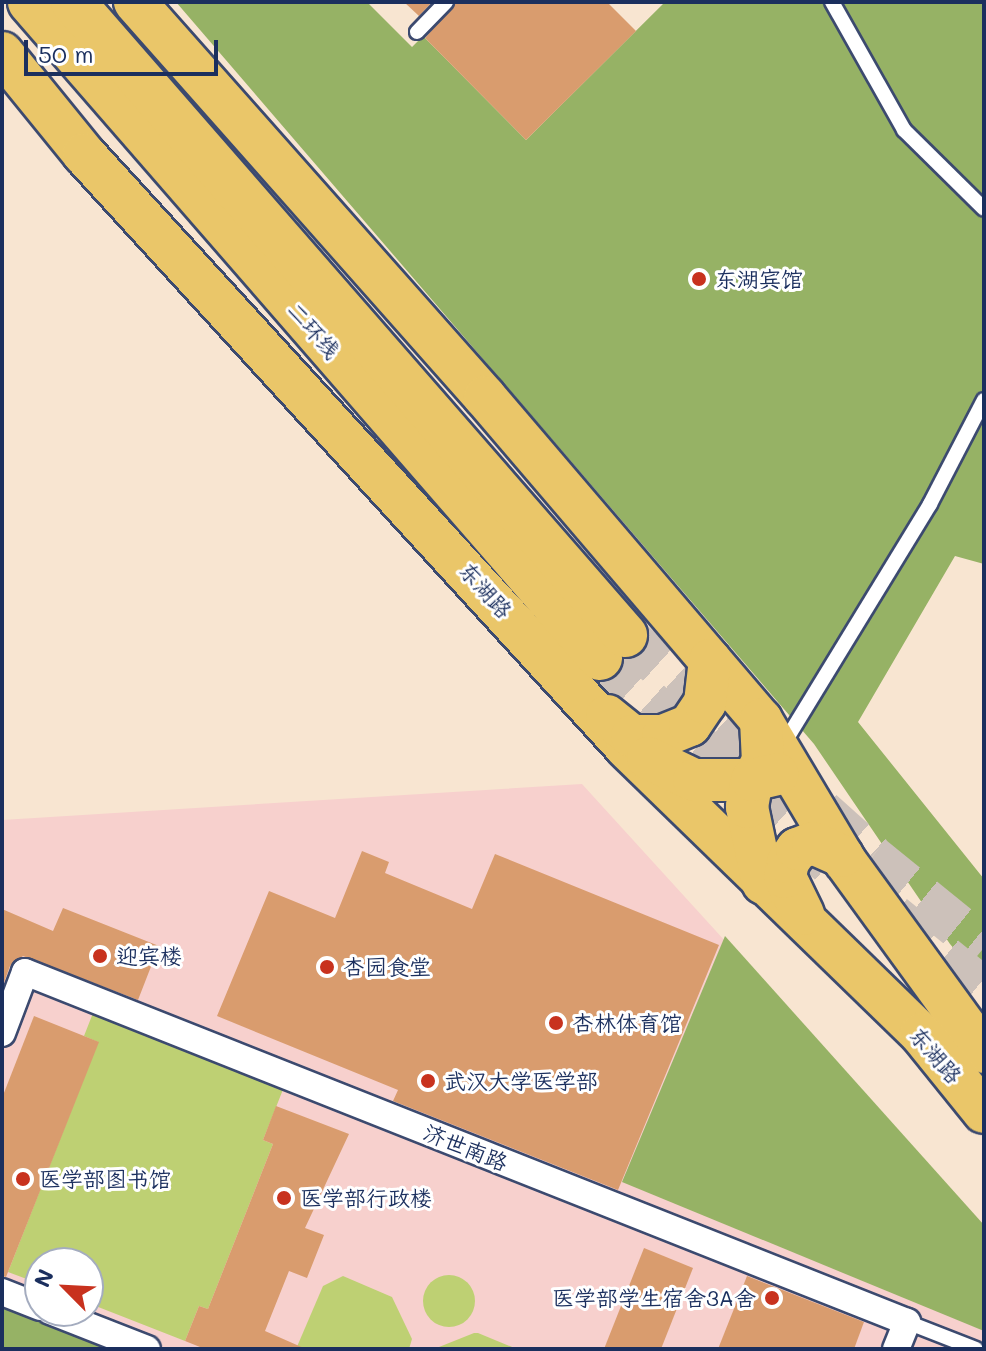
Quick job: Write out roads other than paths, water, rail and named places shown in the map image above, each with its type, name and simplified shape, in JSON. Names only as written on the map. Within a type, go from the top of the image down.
[{"type":"highway","name":"二环线","points":[[30,2],[602,663]]},
{"type":"highway","name":"二环线","points":[[73,2],[602,663]]},
{"type":"main road","name":"东湖路","points":[[135,2],[710,660],[772,758],[984,1052]]},
{"type":"main road","name":"东湖路","points":[[2,53],[84,154],[602,663],[628,749],[813,933],[921,1034],[984,1112]]},
{"type":"main road","points":[[602,663],[632,736],[663,736],[690,725],[705,703],[710,660]]},
{"type":"main road","points":[[628,749],[694,780],[772,758]]},
{"type":"main road","points":[[763,883],[750,832],[772,758]]},
{"type":"main road","points":[[813,933],[785,877],[788,862],[797,849],[813,843],[842,856]]},
{"type":"street","name":"济世南路","points":[[2,1033],[25,972],[907,1322]]},
{"type":"street","points":[[2,1292],[24,1301]]},
{"type":"street","points":[[896,1349],[907,1322]]},
{"type":"street","points":[[91,1327],[147,1349]]},
{"type":"lane","points":[[417,32],[446,2]]},
{"type":"lane","points":[[832,2],[904,130],[984,209]]},
{"type":"lane","points":[[772,758],[930,504],[984,400]]},
{"type":"lane","points":[[907,1322],[976,1349]]},
{"type":"tunnel","points":[[625,635],[872,857],[984,948]]},
{"type":"tunnel","points":[[600,658],[837,870]]},
{"type":"tunnel","points":[[893,916],[984,990]]},
{"type":"place","name":"东湖宾馆","points":[[699,279]]},
{"type":"place","name":"迎宾楼","points":[[100,956]]},
{"type":"place","name":"杏园食堂","points":[[327,967]]},
{"type":"place","name":"杏林体育馆","points":[[556,1023]]},
{"type":"place","name":"武汉大学医学部","points":[[428,1081]]},
{"type":"place","name":"医学部图书馆","points":[[23,1179]]},
{"type":"place","name":"医学部行政楼","points":[[284,1198]]},
{"type":"place","name":"医学部学生宿舍3A舍","points":[[772,1298]]}]
